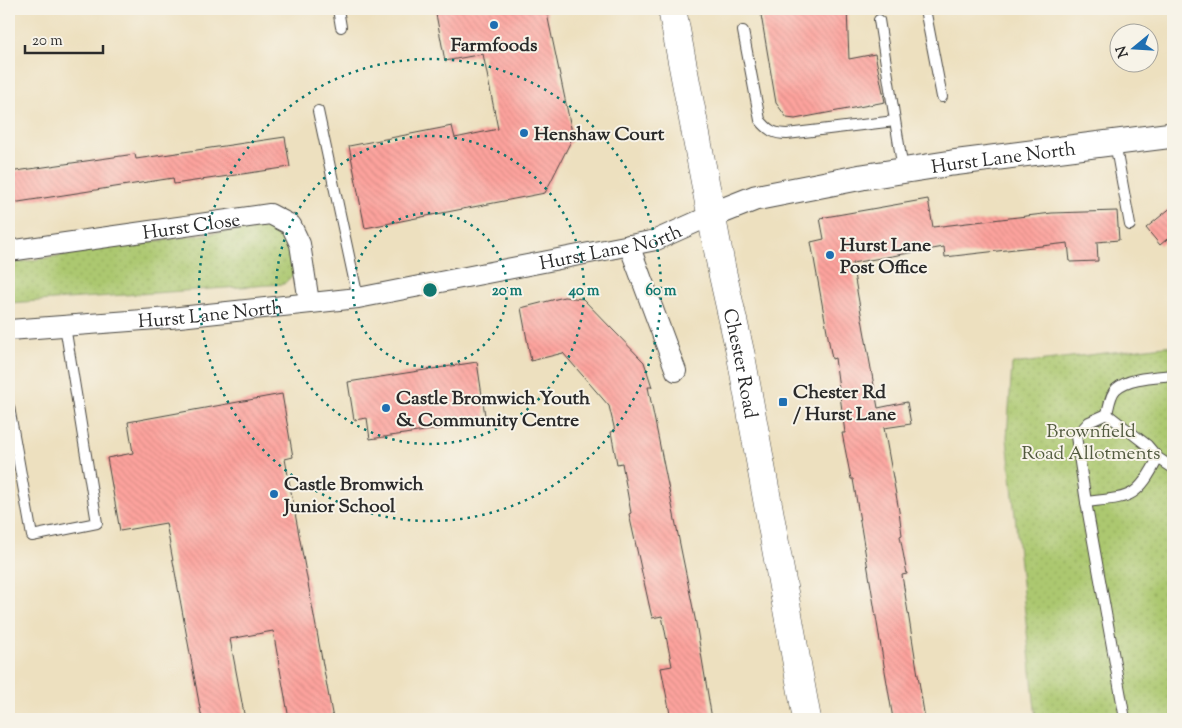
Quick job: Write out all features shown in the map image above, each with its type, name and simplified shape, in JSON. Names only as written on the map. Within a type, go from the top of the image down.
[{"type":"main road","name":"Chester Road","points":[[672,9],[741,356],[806,719]]},
{"type":"street","name":"Hurst Lane North","points":[[9,330],[170,318],[358,298],[656,240],[712,215],[770,194],[903,170],[1173,135]]},
{"type":"street","name":"Hurst Close","points":[[9,251],[270,214],[290,225],[300,244],[309,302]]},
{"type":"street","points":[[629,245],[676,372]]},
{"type":"lane","points":[[338,9],[341,28]]},
{"type":"lane","points":[[925,9],[942,97]]},
{"type":"lane","points":[[879,20],[903,170]]},
{"type":"lane","points":[[743,32],[760,120],[767,129],[776,134],[787,134],[895,121]]},
{"type":"lane","points":[[318,111],[358,298]]},
{"type":"lane","points":[[1115,142],[1130,225]]},
{"type":"lane","points":[[9,407],[32,536],[97,523],[66,326]]},
{"type":"lane","points":[[1107,414],[1112,396],[1117,388],[1135,381],[1173,375]]},
{"type":"lane","points":[[1107,414],[1147,445],[1158,458],[1173,468]]},
{"type":"lane","points":[[1107,414],[1089,422],[1076,436],[1086,502],[1126,719]]},
{"type":"lane","points":[[1086,502],[1127,498],[1148,479],[1158,458]]},
{"type":"green space","points":[[263,227],[273,229],[286,236],[291,246],[297,271],[284,284],[9,303],[9,264],[124,245]]},
{"type":"green space","name":"Brownfield Road Allotments","points":[[1173,345],[1173,719],[1036,719],[1007,438],[1012,364]]},
{"type":"building","name":"Henshaw Court","points":[[435,9],[546,9],[573,137],[545,193],[365,228],[349,146],[452,126],[455,138],[498,129],[483,54],[445,61]]},
{"type":"building","points":[[760,9],[847,9],[849,59],[875,54],[885,102],[795,119],[787,118],[776,103]]},
{"type":"building","points":[[285,137],[290,167],[174,184],[173,178],[12,203],[9,172],[135,154],[136,159]]},
{"type":"building","points":[[928,199],[933,227],[1052,213],[1117,211],[1119,240],[1097,242],[1098,261],[1070,262],[1068,243],[945,257],[944,247],[852,263],[878,408],[907,402],[911,424],[884,428],[899,511],[902,535],[900,536],[907,574],[902,575],[925,719],[893,719],[853,479],[851,479],[842,433],[845,433],[835,358],[832,359],[811,242],[824,239],[820,218]]},
{"type":"building","points":[[1173,206],[1173,234],[1160,245],[1146,228]]},
{"type":"building","points":[[564,297],[583,299],[644,362],[652,387],[648,387],[696,623],[712,719],[671,719],[661,668],[672,666],[662,616],[652,618],[629,514],[631,513],[622,463],[617,464],[611,432],[615,431],[609,406],[563,353],[531,361],[521,308]]},
{"type":"building","name":"Castle Bromwich Youth & Community Centre","points":[[477,362],[486,422],[370,439],[367,418],[354,420],[348,382]]},
{"type":"building","points":[[282,394],[293,457],[285,459],[333,719],[289,719],[273,631],[230,639],[245,719],[202,719],[166,523],[120,531],[107,458],[133,453],[128,422]]},
{"type":"place","name":"Farmfoods","points":[[494,25]]},
{"type":"place","name":"Henshaw Court","points":[[524,133]]},
{"type":"place","name":"Hurst Lane Post Office","points":[[830,255]]},
{"type":"place","name":"Chester Rd / Hurst Lane","points":[[783,402]]},
{"type":"place","name":"Castle Bromwich Youth & Community Centre","points":[[386,408]]},
{"type":"place","name":"Castle Bromwich Junior School","points":[[274,494]]}]
